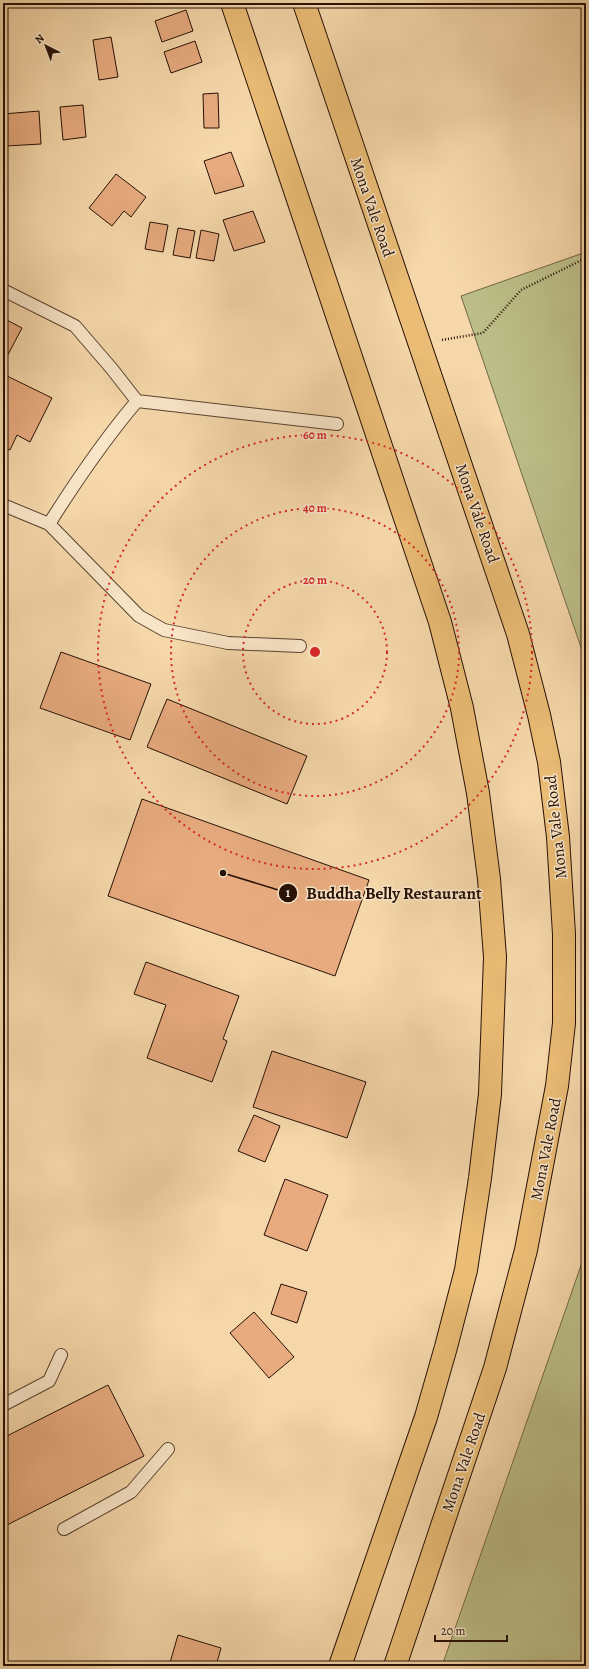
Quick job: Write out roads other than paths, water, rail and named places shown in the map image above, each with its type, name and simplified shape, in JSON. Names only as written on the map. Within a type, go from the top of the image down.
[{"type":"highway","points":[[232,3],[440,622],[462,708],[478,793],[489,879],[495,957],[490,1094],[480,1178],[466,1270],[426,1417],[340,1666]]},
{"type":"highway","name":"Mona Vale Road","points":[[304,3],[518,634],[539,715],[548,762],[558,837],[564,934],[564,1023],[557,1086],[526,1250],[495,1368],[395,1666]]},
{"type":"lane","points":[[3,290],[75,326],[137,401],[337,424]]},
{"type":"lane","points":[[49,524],[80,475],[109,434],[137,401]]},
{"type":"lane","points":[[3,505],[49,524],[139,616],[164,630],[228,643],[300,646]]},
{"type":"lane","points":[[3,1405],[49,1381],[61,1355]]},
{"type":"lane","points":[[64,1529],[131,1492],[168,1448]]},
{"type":"place","name":"Buddha Belly Restaurant","points":[[223,873]]}]
